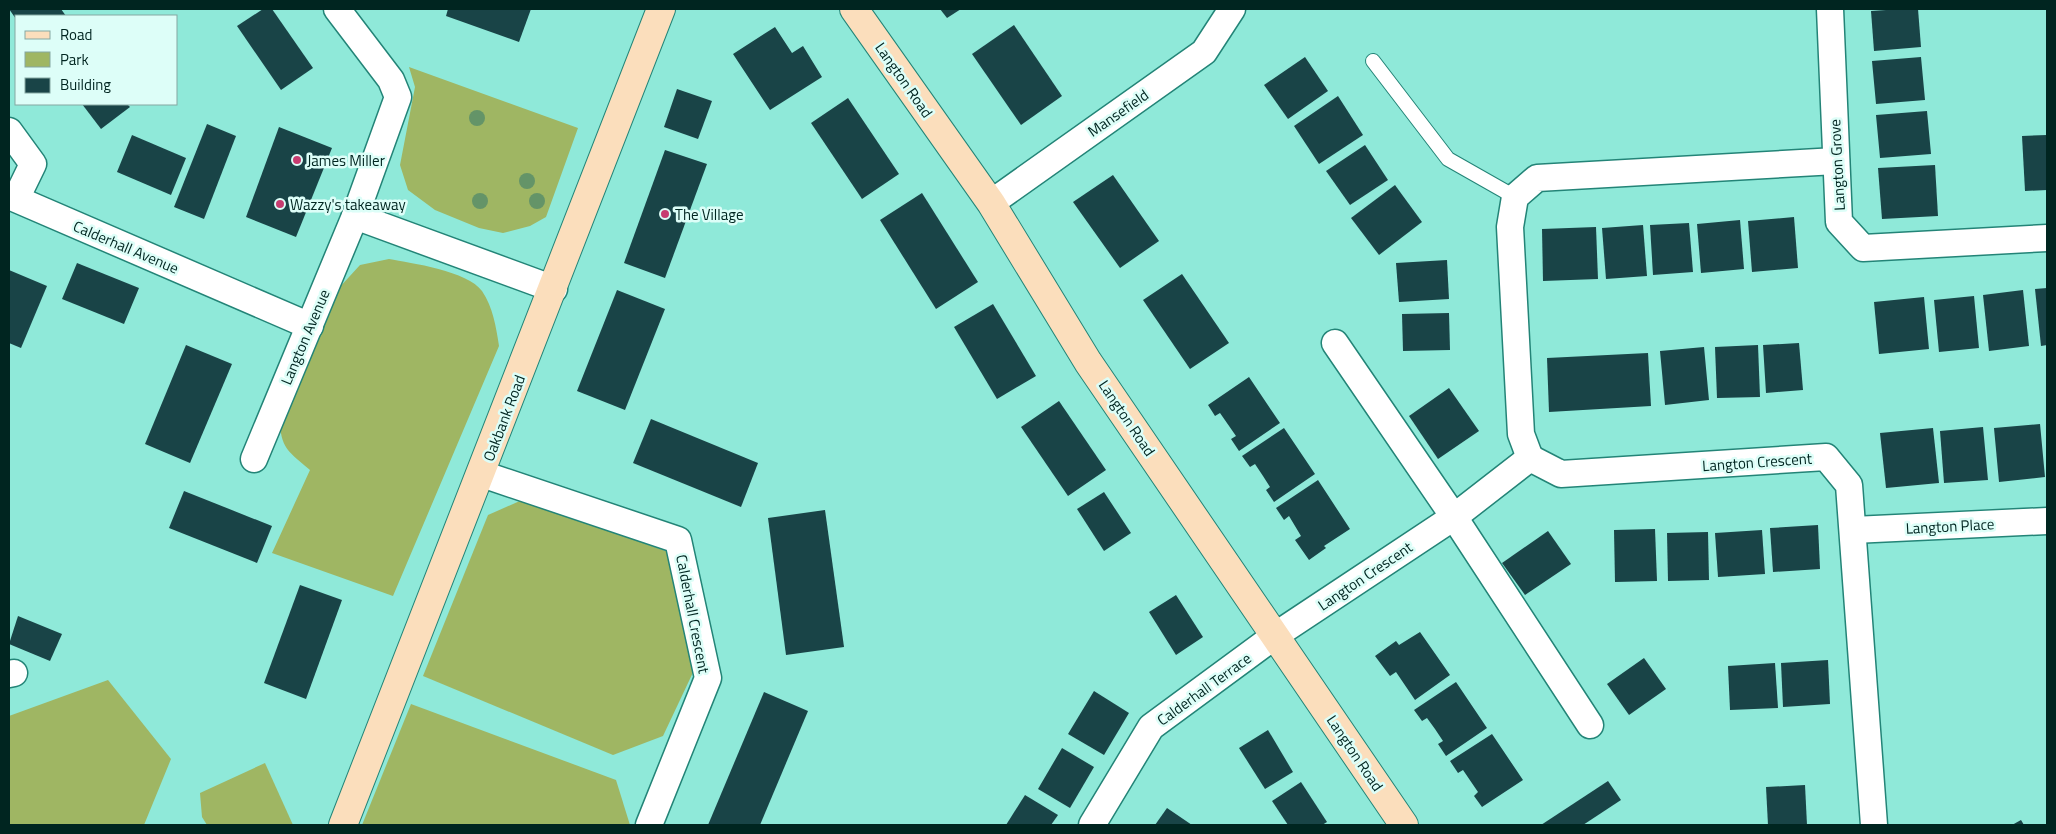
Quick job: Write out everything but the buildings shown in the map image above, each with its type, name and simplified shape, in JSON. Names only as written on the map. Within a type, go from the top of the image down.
[{"type":"street","name":"Langton Avenue","points":[[254,459],[355,216],[398,97],[391,80],[337,9]]},
{"type":"street","name":"Oakbank Road","points":[[343,825],[482,474],[661,9]]},
{"type":"street","name":"Langton Road","points":[[854,9],[991,203],[1088,362],[1404,825]]},
{"type":"street","name":"Mansefield","points":[[991,203],[1204,52],[1232,9]]},
{"type":"street","name":"Langton Grove","points":[[1830,9],[1840,222],[1863,248],[2047,238]]},
{"type":"street","name":"Calderhall Avenue","points":[[9,131],[33,164],[12,206],[310,326]]},
{"type":"street","points":[[1530,458],[1521,434],[1510,227],[1515,197],[1537,178],[1836,161]]},
{"type":"street","points":[[355,216],[554,289]]},
{"type":"street","points":[[1335,343],[1454,517],[1590,724]]},
{"type":"street","name":"Langton Crescent","points":[[1276,636],[1454,517],[1530,458],[1561,474],[1826,457],[1849,485],[1874,825]]},
{"type":"street","name":"Calderhall Crescent","points":[[482,474],[678,540],[708,678],[649,825]]},
{"type":"street","name":"Langton Place","points":[[1853,530],[2047,521]]},
{"type":"street","name":"Calderhall Terrace","points":[[1092,825],[1151,727],[1276,636]]},
{"type":"lane","points":[[1373,61],[1448,159],[1515,197]]},
{"type":"green space","points":[[409,67],[578,128],[546,217],[530,226],[503,233],[479,228],[435,210],[408,190],[400,165],[415,87]]},
{"type":"green space","points":[[389,259],[452,273],[475,284],[482,291],[489,304],[499,346],[393,596],[272,553],[310,470],[287,449],[280,429],[280,419],[338,289],[360,265]]},
{"type":"green space","points":[[522,500],[674,554],[697,664],[663,736],[613,755],[423,676],[488,515]]},
{"type":"green space","points":[[108,680],[171,759],[144,825],[9,825],[9,716]]},
{"type":"green space","points":[[411,704],[616,780],[630,825],[362,825]]},
{"type":"green space","points":[[265,763],[293,825],[207,825],[202,817],[200,793]]},
{"type":"place","name":"James Miller","points":[[297,160]]},
{"type":"place","name":"Wazzy's takeaway","points":[[280,204]]},
{"type":"place","name":"The Village","points":[[665,214]]}]
